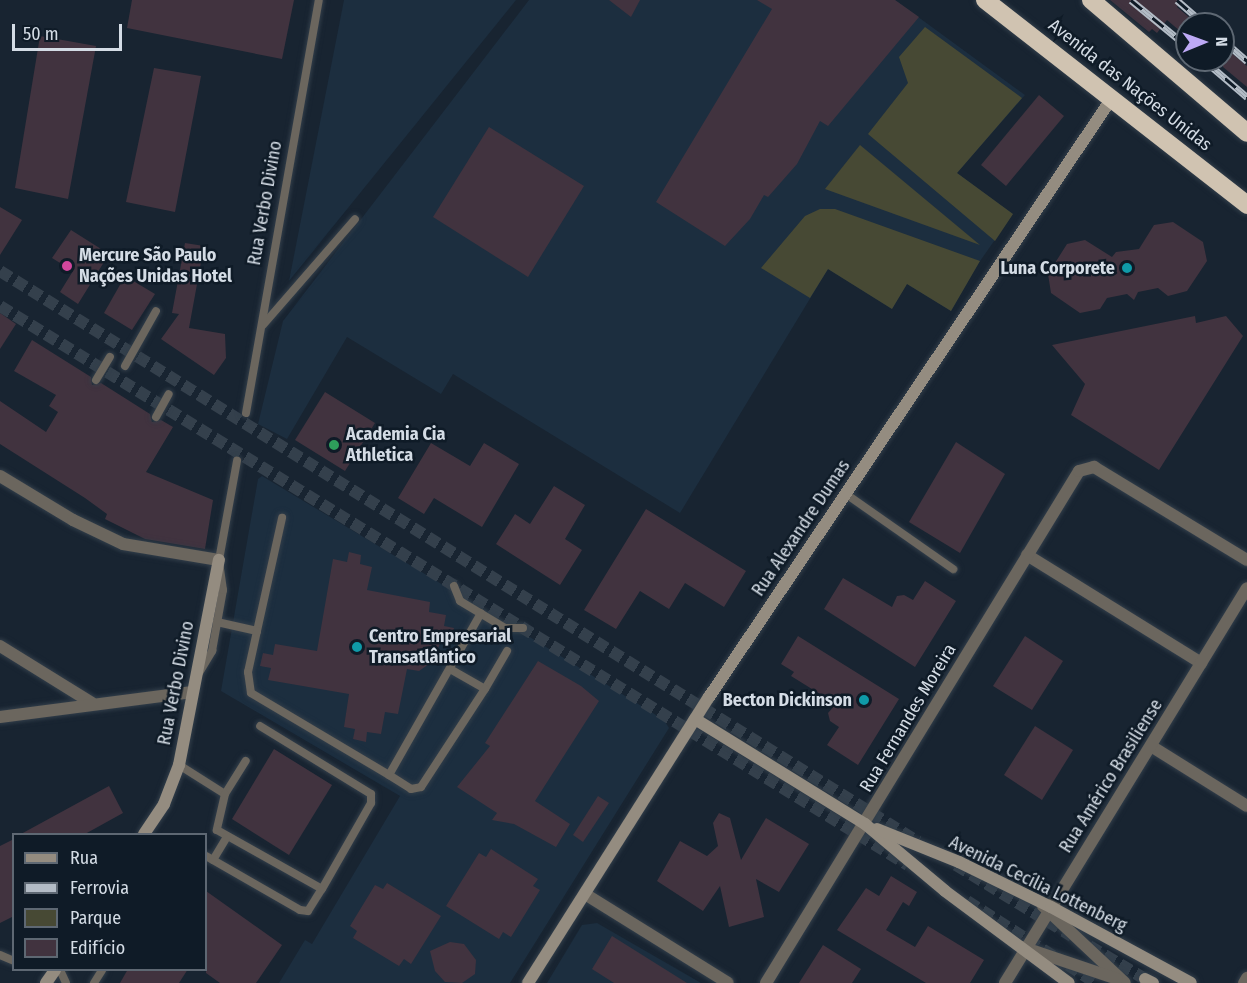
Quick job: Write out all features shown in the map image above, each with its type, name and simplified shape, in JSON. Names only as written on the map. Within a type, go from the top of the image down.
[{"type":"highway","name":"Avenida das Nações Unidas","points":[[985,0],[1247,205]]},
{"type":"highway","points":[[1090,0],[1247,133]]},
{"type":"street","name":"Rua Alexandre Dumas","points":[[528,983],[695,719],[1112,98]]},
{"type":"street","name":"Rua Fernandes Moreira","points":[[766,983],[1079,471],[1094,467],[1247,561]]},
{"type":"street","points":[[0,476],[73,520],[123,544],[219,560]]},
{"type":"street","points":[[1027,555],[1201,663]]},
{"type":"street","name":"Rua Verbo Divino","points":[[145,833],[164,804],[179,765],[219,560]]},
{"type":"street","name":"Rua Américo Brasiliense","points":[[1005,983],[1046,906],[1151,746],[1247,588]]},
{"type":"street","points":[[0,646],[92,703]]},
{"type":"street","points":[[0,717],[92,703],[192,692]]},
{"type":"street","name":"Avenida Cecília Lottenberg","points":[[695,719],[865,824],[1069,983]]},
{"type":"street","points":[[1151,746],[1247,806]]},
{"type":"street","name":"Avenida Cecília Lottenberg","points":[[865,824],[959,862],[1191,983]]},
{"type":"street","points":[[585,894],[728,983]]},
{"type":"street","points":[[1046,906],[1123,981]]},
{"type":"street","points":[[1022,948],[1123,981]]},
{"type":"street","points":[[1244,983],[1247,978]]},
{"type":"lane","name":"Rua Verbo Divino","points":[[246,413],[319,0]]},
{"type":"lane","points":[[262,326],[356,219]]},
{"type":"lane","points":[[124,366],[156,311]]},
{"type":"lane","points":[[96,380],[110,357]]},
{"type":"lane","points":[[156,417],[169,394]]},
{"type":"lane","name":"Rua Verbo Divino","points":[[219,560],[237,461]]},
{"type":"lane","points":[[846,494],[952,568]]},
{"type":"lane","points":[[282,518],[248,672],[252,693],[411,789],[421,787],[507,651]]},
{"type":"lane","points":[[195,679],[212,651],[223,590],[219,560]]},
{"type":"lane","points":[[454,586],[460,601],[505,628],[523,628]]},
{"type":"lane","points":[[389,774],[481,613]]},
{"type":"lane","points":[[217,622],[257,631]]},
{"type":"lane","points":[[450,669],[485,689]]},
{"type":"lane","points":[[227,837],[209,858],[300,910],[308,911],[371,803],[371,794],[260,726]]},
{"type":"lane","points":[[246,761],[225,794],[215,826],[227,837],[322,889]]},
{"type":"lane","points":[[179,765],[225,794]]},
{"type":"shaded area","points":[[344,0],[516,0],[289,281]]},
{"type":"shaded area","points":[[529,0],[895,0],[1025,95],[957,173],[1013,214],[978,264],[951,311],[907,284],[892,309],[828,269],[680,513],[453,374],[441,394],[347,337],[287,439],[258,424],[283,321]]},
{"type":"shaded area","points":[[262,476],[664,720],[669,728],[510,983],[279,983],[305,940],[312,944],[400,796],[221,691],[258,479]]},
{"type":"shaded area","points":[[597,923],[701,983],[547,983],[582,925]]},
{"type":"green space","points":[[925,27],[1022,98],[957,173],[1013,214],[995,241],[868,134],[908,83],[899,57]]},
{"type":"green space","points":[[860,145],[980,245],[825,189]]},
{"type":"green space","points":[[820,209],[835,209],[980,261],[951,311],[907,284],[892,309],[828,269],[810,298],[761,268],[805,216]]},
{"type":"building","points":[[132,0],[294,0],[282,59],[127,28]]},
{"type":"building","points":[[609,0],[640,0],[631,17]]},
{"type":"building","points":[[757,0],[895,0],[919,17],[828,126],[820,121],[797,164],[768,197],[764,195],[750,219],[725,246],[656,202],[772,9]]},
{"type":"building","points":[[1110,0],[1183,0],[1177,7],[1183,12],[1175,12],[1175,27],[1167,20],[1157,33],[1152,29],[1149,32]]},
{"type":"building","points":[[40,36],[96,46],[68,199],[15,188]]},
{"type":"building","points":[[1235,56],[1247,66],[1247,87],[1229,72],[1235,72]]},
{"type":"building","points":[[154,68],[201,76],[175,212],[126,202]]},
{"type":"building","points":[[1039,95],[1064,116],[1006,186],[981,165]]},
{"type":"building","points":[[489,127],[584,186],[528,277],[433,217]]},
{"type":"building","points":[[0,207],[22,220],[0,255]]},
{"type":"building","name":"Luna Corporete","points":[[1173,222],[1203,242],[1207,261],[1187,291],[1168,296],[1158,288],[1138,292],[1134,300],[1127,294],[1107,298],[1100,309],[1080,313],[1051,293],[1048,274],[1067,244],[1085,240],[1112,257],[1116,252],[1139,249],[1154,225]]},
{"type":"building","points":[[71,230],[109,254],[78,304],[60,292],[73,271],[52,258]]},
{"type":"building","points":[[185,243],[204,246],[189,328],[225,334],[226,358],[214,375],[161,339],[179,314],[172,313]]},
{"type":"building","points":[[125,276],[155,294],[132,330],[104,313]]},
{"type":"building","points":[[0,313],[16,324],[0,349]]},
{"type":"building","points":[[1195,316],[1196,323],[1226,316],[1243,336],[1159,470],[1071,415],[1085,384],[1052,345]]},
{"type":"building","points":[[32,340],[91,377],[92,385],[101,383],[150,414],[152,422],[161,420],[173,427],[146,472],[213,500],[205,549],[145,539],[105,519],[107,514],[85,498],[0,444],[0,401],[46,432],[58,412],[49,406],[56,395],[14,371]]},
{"type":"building","points":[[325,392],[375,423],[345,471],[295,440]]},
{"type":"building","points":[[956,442],[1005,474],[960,553],[909,522]]},
{"type":"building","points":[[431,443],[470,466],[484,443],[519,464],[482,527],[434,498],[424,514],[398,498]]},
{"type":"building","points":[[554,486],[585,505],[565,539],[582,550],[560,585],[496,544],[515,514],[530,524]]},
{"type":"building","points":[[646,509],[746,571],[724,607],[685,583],[669,609],[640,591],[616,629],[584,610]]},
{"type":"building","name":"Centro Empresarial Transatlântico","points":[[349,552],[361,555],[360,564],[372,567],[367,590],[430,602],[429,612],[446,615],[444,626],[454,628],[452,640],[442,639],[432,662],[419,671],[407,669],[398,714],[385,712],[381,734],[367,732],[366,742],[353,739],[355,729],[344,727],[349,694],[268,680],[271,668],[260,666],[263,653],[273,655],[275,644],[317,651],[333,559],[347,562]]},
{"type":"building","name":"Becton Dickinson","points":[[843,578],[892,607],[897,596],[904,595],[913,600],[925,581],[956,601],[915,667],[824,609]]},
{"type":"building","name":"Becton Dickinson","points":[[798,636],[899,699],[858,765],[827,745],[839,727],[830,721],[828,713],[836,704],[791,676],[794,672],[781,664]]},
{"type":"building","points":[[1025,636],[1063,661],[1032,710],[993,686]]},
{"type":"building","points":[[538,661],[581,686],[599,701],[535,801],[570,824],[556,847],[514,824],[492,820],[497,813],[457,787],[490,746],[485,743]]},
{"type":"building","points":[[1035,726],[1073,750],[1042,800],[1004,775]]},
{"type":"building","points":[[274,749],[332,785],[289,855],[232,819]]},
{"type":"building","points":[[109,786],[123,813],[87,833],[23,833]]},
{"type":"building","points":[[598,796],[609,803],[583,842],[573,835]]},
{"type":"building","points":[[719,813],[730,818],[741,860],[766,818],[809,844],[779,892],[756,879],[764,917],[729,927],[720,886],[703,911],[657,881],[680,841],[707,856],[718,846],[713,823]]},
{"type":"building","points":[[12,840],[12,917],[0,923],[0,846]]},
{"type":"building","points":[[491,849],[538,879],[533,886],[540,890],[511,937],[503,932],[499,939],[446,906],[479,853],[486,857]]},
{"type":"building","points":[[891,876],[917,892],[909,906],[903,902],[886,930],[915,947],[928,926],[984,960],[970,983],[926,983],[837,930],[866,888],[879,896]]},
{"type":"building","points":[[387,883],[441,916],[411,964],[404,959],[399,966],[353,938],[357,931],[350,926],[375,885],[383,889]]},
{"type":"building","points":[[207,892],[282,945],[256,983],[220,983],[206,973]]},
{"type":"building","points":[[612,936],[687,983],[614,983],[592,969]]},
{"type":"building","points":[[450,942],[464,944],[476,960],[475,974],[462,983],[445,982],[435,971],[430,951]]},
{"type":"building","points":[[823,945],[861,969],[852,983],[799,983]]},
{"type":"building","points":[[127,971],[187,971],[179,983],[120,983]]},
{"type":"tunnel","points":[[0,271],[918,842]]},
{"type":"tunnel","points":[[0,306],[908,865]]},
{"type":"tunnel","points":[[956,865],[1072,936]]},
{"type":"tunnel","points":[[967,901],[1053,956]]},
{"type":"tunnel","points":[[1089,946],[1145,979]]},
{"type":"tunnel","points":[[1068,965],[1096,983]]},
{"type":"railway","points":[[1131,0],[1175,36]]},
{"type":"railway","points":[[1177,0],[1191,12]]},
{"type":"railway","points":[[1235,50],[1247,61]]},
{"type":"railway","points":[[1218,72],[1247,97]]},
{"type":"place","name":"Mercure São Paulo Nações Unidas Hotel","points":[[67,266]]},
{"type":"place","name":"Luna Corporete","points":[[1127,268]]},
{"type":"place","name":"Academia Cia Athletica","points":[[334,445]]},
{"type":"place","name":"Centro Empresarial Transatlântico","points":[[357,647]]},
{"type":"place","name":"Becton Dickinson","points":[[864,700]]}]
